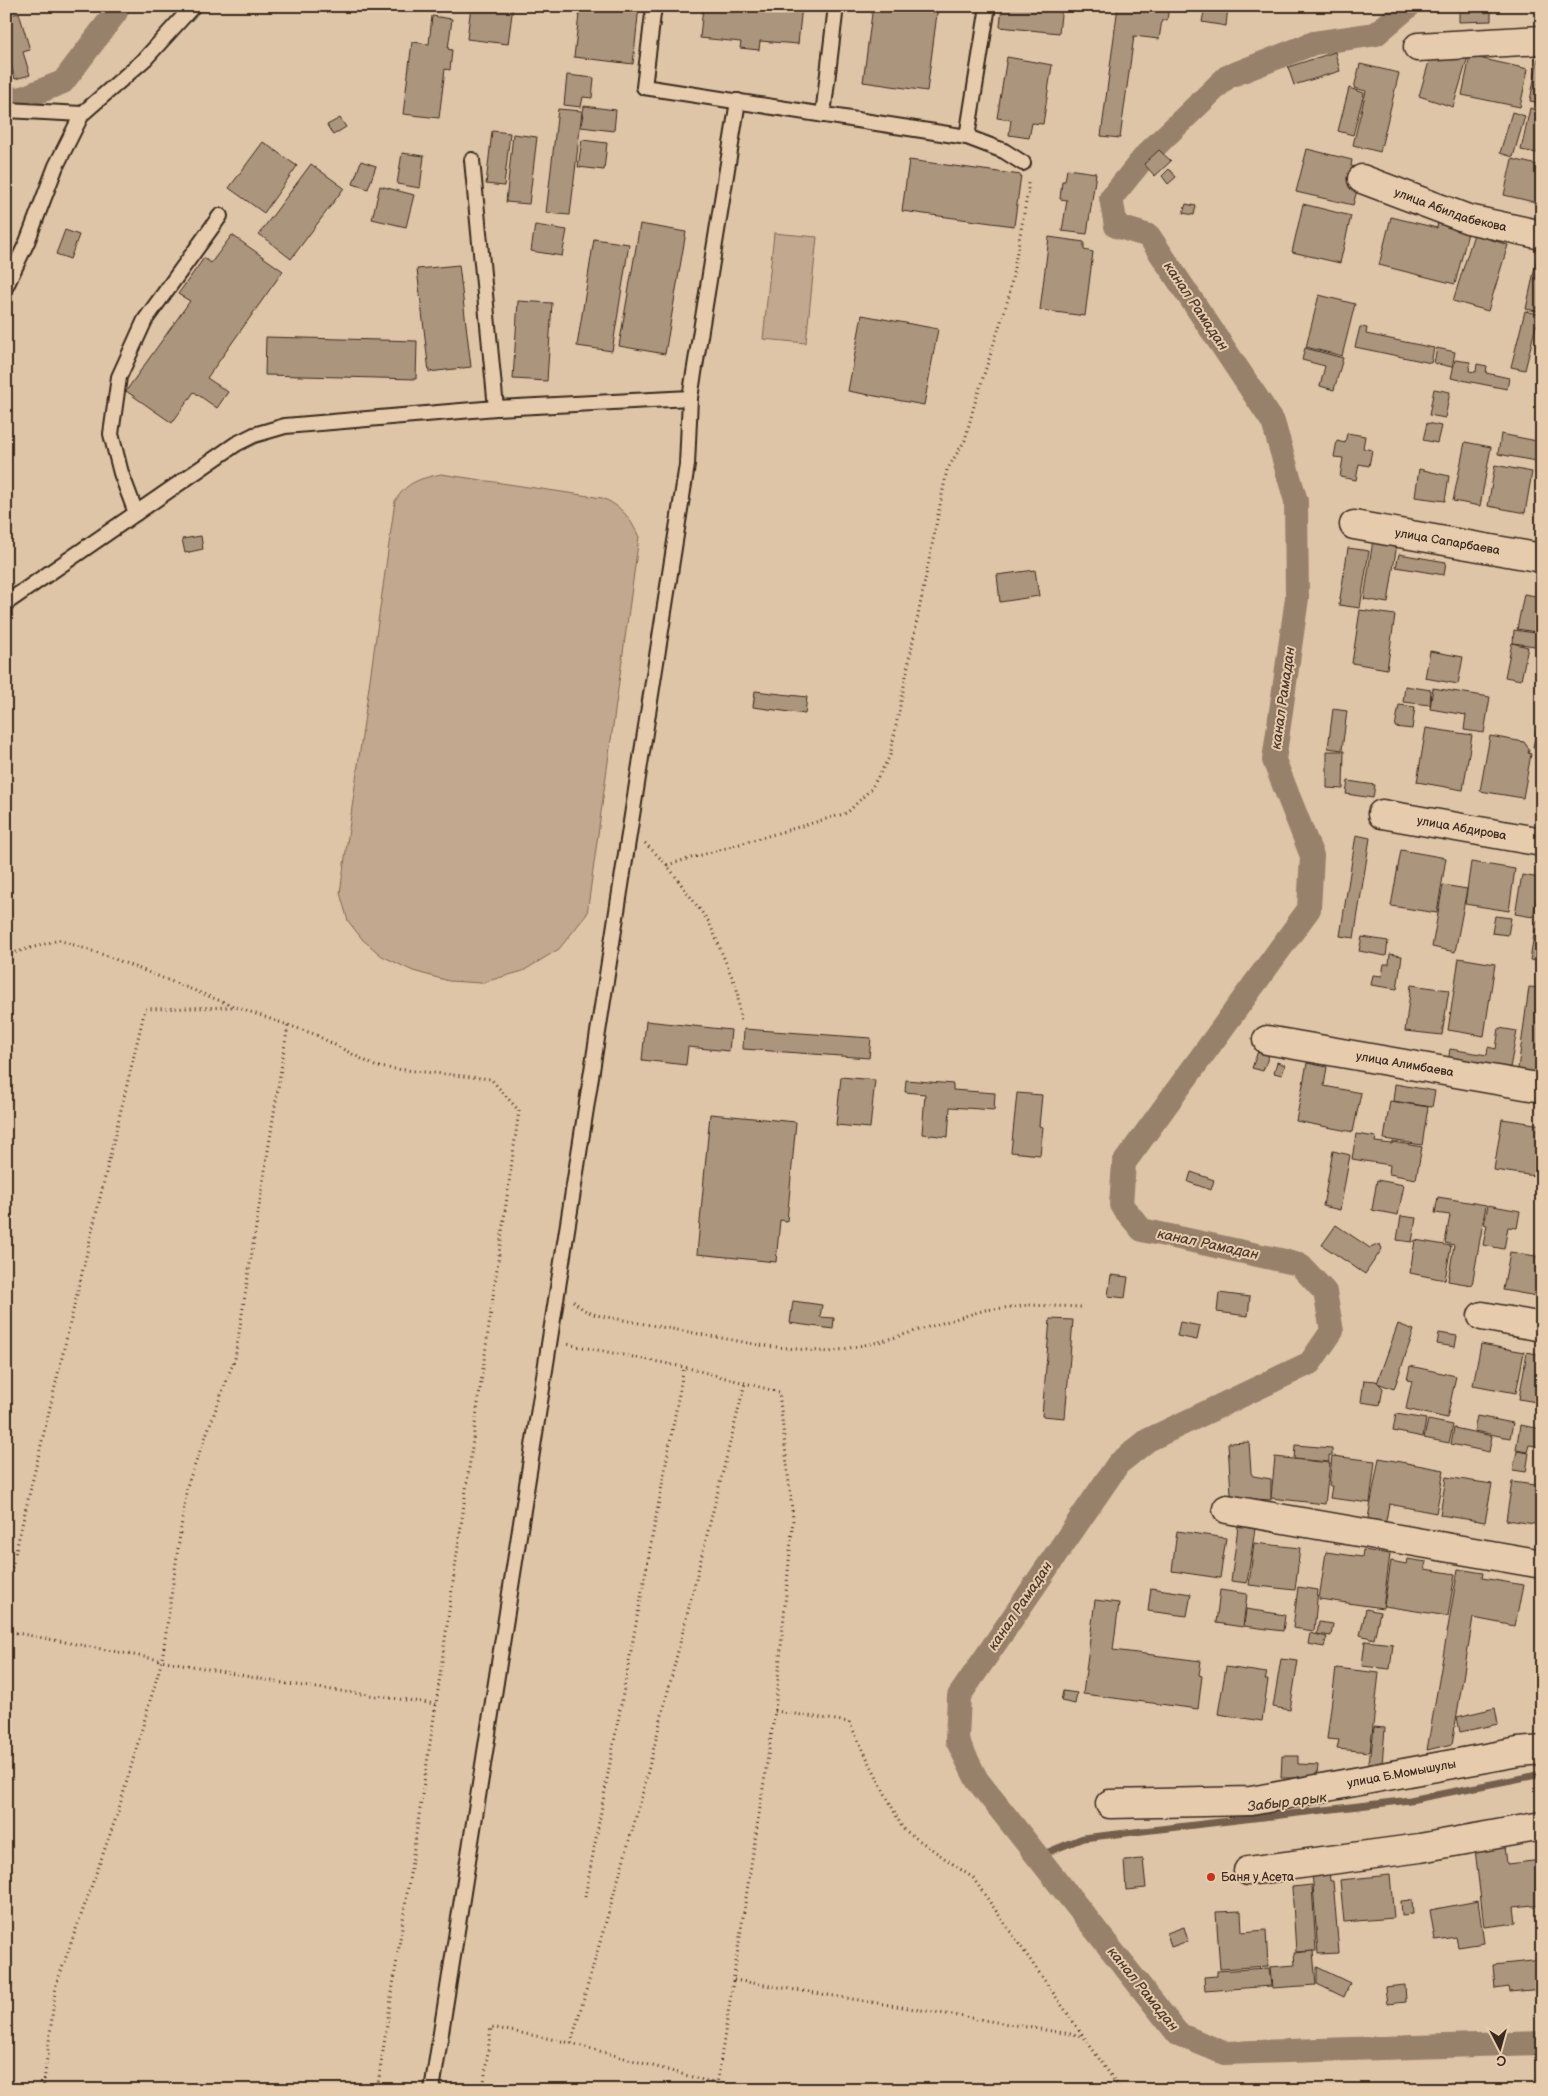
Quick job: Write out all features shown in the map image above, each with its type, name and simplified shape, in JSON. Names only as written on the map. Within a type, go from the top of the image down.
[{"type":"street","points":[[1418,48],[1542,40]]},
{"type":"street","name":"улица Абилдабекова","points":[[1362,179],[1468,219],[1542,235]]},
{"type":"street","name":"улица Сапарбаева","points":[[1354,524],[1542,558]]},
{"type":"street","name":"улица Абдирова","points":[[1382,814],[1542,842]]},
{"type":"street","name":"улица Алимбаева","points":[[1267,1040],[1542,1088]]},
{"type":"street","points":[[1482,1316],[1542,1327]]},
{"type":"street","points":[[1227,1509],[1542,1564]]},
{"type":"street","name":"улица Б.Момышулы","points":[[1110,1804],[1250,1801],[1518,1752],[1542,1750]]},
{"type":"street","points":[[1248,1871],[1420,1848],[1542,1826]]},
{"type":"lane","points":[[6,286],[27,242],[56,166],[82,114],[145,59],[193,6]]},
{"type":"lane","points":[[654,6],[644,87],[968,137],[1004,151],[1023,163]]},
{"type":"lane","points":[[823,115],[836,6]]},
{"type":"lane","points":[[968,137],[988,6]]},
{"type":"lane","points":[[432,2090],[687,465],[690,398],[738,101]]},
{"type":"lane","points":[[6,110],[82,114]]},
{"type":"lane","points":[[472,160],[496,408]]},
{"type":"lane","points":[[136,512],[121,473],[111,434],[119,376],[145,320],[220,216]]},
{"type":"lane","points":[[6,603],[236,444],[254,435],[285,426],[496,408],[690,398]]},
{"type":"path","points":[[667,865],[847,813],[871,789],[890,756],[948,470],[965,440],[1009,296],[1028,191],[1028,173],[1023,163]]},
{"type":"path","points":[[629,827],[667,865],[708,922],[737,989],[741,1024]]},
{"type":"path","points":[[6,955],[60,940],[236,1007],[314,1034],[377,1067],[491,1080],[518,1111],[436,1704],[377,2090]]},
{"type":"path","points":[[6,1592],[145,1009],[236,1007]]},
{"type":"path","points":[[43,2090],[56,1985],[117,1815],[162,1660],[187,1486],[235,1358],[288,1025]]},
{"type":"path","points":[[561,1274],[570,1299],[584,1310],[596,1314],[766,1346],[829,1352],[879,1342],[985,1310],[1029,1305],[1082,1308]]},
{"type":"path","points":[[549,1340],[684,1366],[779,1392],[792,1519],[775,1711],[718,2084],[719,2090]]},
{"type":"path","points":[[585,1897],[684,1366]]},
{"type":"path","points":[[571,2043],[640,1803],[744,1383]]},
{"type":"path","points":[[6,1631],[288,1684],[436,1704]]},
{"type":"path","points":[[775,1711],[849,1722],[903,1829],[973,1878],[1121,2090]]},
{"type":"path","points":[[734,1980],[1084,2036]]},
{"type":"path","points":[[483,2090],[491,2028],[571,2043],[718,2084]]},
{"type":"shaded area","points":[[774,233],[817,237],[806,343],[763,339]]},
{"type":"shaded area","points":[[441,474],[602,498],[625,513],[639,537],[587,914],[559,949],[523,971],[481,983],[449,981],[413,971],[382,956],[363,940],[348,921],[340,893],[395,501],[409,485]]},
{"type":"building","points":[[471,6],[513,6],[508,44],[467,39]]},
{"type":"building","points":[[580,6],[639,6],[633,64],[574,57]]},
{"type":"building","points":[[703,6],[802,6],[798,44],[760,41],[759,50],[740,48],[741,42],[700,38]]},
{"type":"building","points":[[873,6],[938,6],[927,91],[863,82]]},
{"type":"building","points":[[1002,6],[1062,6],[1059,33],[1000,27]]},
{"type":"building","points":[[1118,6],[1169,6],[1167,20],[1162,20],[1159,39],[1134,36],[1120,138],[1101,136]]},
{"type":"building","points":[[1205,6],[1228,6],[1226,26],[1202,22]]},
{"type":"building","points":[[1459,6],[1487,6],[1487,9],[1491,9],[1491,21],[1459,22]]},
{"type":"building","points":[[19,13],[30,50],[23,52],[30,75],[15,79],[6,47],[6,16]]},
{"type":"building","points":[[432,16],[452,19],[448,49],[452,50],[450,70],[445,69],[439,118],[403,114],[412,42],[429,44]]},
{"type":"building","points":[[1335,52],[1340,71],[1294,85],[1288,67]]},
{"type":"building","points":[[1431,55],[1468,57],[1453,107],[1419,96]]},
{"type":"building","points":[[1470,56],[1528,69],[1520,107],[1462,95]]},
{"type":"building","points":[[1007,57],[1052,65],[1043,124],[1032,123],[1029,138],[1009,135],[1011,120],[997,118]]},
{"type":"building","points":[[1538,58],[1542,58],[1542,103],[1530,101]]},
{"type":"building","points":[[1360,64],[1399,73],[1380,152],[1353,145],[1366,91],[1354,88]]},
{"type":"building","points":[[567,75],[594,78],[592,98],[583,97],[581,107],[564,105]]},
{"type":"building","points":[[1349,88],[1364,93],[1353,135],[1338,131]]},
{"type":"building","points":[[584,106],[616,110],[614,131],[581,127]]},
{"type":"building","points":[[1530,108],[1542,111],[1542,154],[1521,150]]},
{"type":"building","points":[[558,109],[582,111],[570,215],[546,213]]},
{"type":"building","points":[[1512,112],[1525,116],[1513,157],[1500,153]]},
{"type":"building","points":[[340,118],[346,127],[333,135],[327,125]]},
{"type":"building","points":[[492,131],[510,133],[504,186],[486,184]]},
{"type":"building","points":[[513,134],[537,137],[529,204],[506,202]]},
{"type":"building","points":[[582,140],[607,143],[604,170],[578,167]]},
{"type":"building","points":[[263,142],[297,166],[264,213],[229,188]]},
{"type":"building","points":[[1307,149],[1352,160],[1351,166],[1360,168],[1362,172],[1353,205],[1296,192]]},
{"type":"building","points":[[1159,150],[1171,161],[1155,176],[1144,164]]},
{"type":"building","points":[[402,153],[424,156],[420,188],[397,184]]},
{"type":"building","points":[[1512,159],[1542,166],[1542,204],[1504,195]]},
{"type":"building","points":[[909,160],[1021,175],[1014,226],[902,211]]},
{"type":"building","points":[[361,161],[376,166],[368,189],[353,184]]},
{"type":"building","points":[[311,164],[344,188],[291,259],[259,234]]},
{"type":"building","points":[[1067,169],[1096,173],[1087,234],[1062,231],[1067,200],[1060,199],[1062,181],[1065,181]]},
{"type":"building","points":[[1169,169],[1176,177],[1168,184],[1162,176]]},
{"type":"building","points":[[380,186],[414,195],[406,227],[372,219]]},
{"type":"building","points":[[1186,204],[1196,206],[1194,215],[1183,213]]},
{"type":"building","points":[[1303,204],[1351,216],[1340,263],[1292,252]]},
{"type":"building","points":[[1391,217],[1437,228],[1438,222],[1469,229],[1455,284],[1379,265]]},
{"type":"building","points":[[640,224],[686,232],[665,354],[619,346]]},
{"type":"building","points":[[535,225],[567,230],[562,256],[531,251]]},
{"type":"building","points":[[65,230],[79,235],[70,259],[56,254]]},
{"type":"building","points":[[1474,234],[1508,245],[1488,311],[1453,301]]},
{"type":"building","points":[[232,235],[283,271],[207,378],[228,392],[217,408],[194,392],[172,423],[126,391],[190,301],[178,294],[204,258],[211,263]]},
{"type":"building","points":[[1049,237],[1084,242],[1084,250],[1093,252],[1085,316],[1040,310]]},
{"type":"building","points":[[594,239],[629,244],[612,351],[577,346]]},
{"type":"building","points":[[1538,253],[1542,254],[1542,312],[1526,309]]},
{"type":"building","points":[[459,265],[471,367],[429,372],[417,269]]},
{"type":"building","points":[[1319,295],[1355,304],[1342,356],[1306,347]]},
{"type":"building","points":[[518,301],[552,303],[547,381],[513,379]]},
{"type":"building","points":[[1525,311],[1542,315],[1540,326],[1536,325],[1525,370],[1511,367]]},
{"type":"building","points":[[862,315],[938,329],[924,405],[848,391]]},
{"type":"building","points":[[1360,327],[1367,328],[1366,334],[1434,348],[1431,363],[1355,347]]},
{"type":"building","points":[[266,337],[417,341],[416,379],[265,375]]},
{"type":"building","points":[[1305,348],[1343,358],[1334,390],[1320,386],[1325,366],[1302,360]]},
{"type":"building","points":[[1437,348],[1455,352],[1452,367],[1434,363]]},
{"type":"building","points":[[1455,360],[1470,362],[1469,371],[1476,372],[1477,364],[1487,366],[1486,373],[1509,378],[1507,389],[1451,378]]},
{"type":"building","points":[[1434,389],[1450,392],[1445,418],[1429,415]]},
{"type":"building","points":[[1427,423],[1441,426],[1437,443],[1423,440]]},
{"type":"building","points":[[1347,433],[1365,436],[1363,448],[1372,450],[1369,466],[1359,464],[1356,480],[1340,477],[1343,458],[1334,457],[1337,441],[1345,443]]},
{"type":"building","points":[[1501,434],[1542,442],[1542,469],[1541,462],[1498,454]]},
{"type":"building","points":[[1465,442],[1491,447],[1480,506],[1453,501]]},
{"type":"building","points":[[1495,465],[1532,472],[1525,513],[1488,506]]},
{"type":"building","points":[[1419,469],[1449,476],[1445,501],[1415,497]]},
{"type":"building","points":[[201,536],[203,549],[185,553],[182,539]]},
{"type":"building","points":[[1373,540],[1397,543],[1388,603],[1364,599]]},
{"type":"building","points":[[1348,548],[1369,551],[1360,608],[1339,605]]},
{"type":"building","points":[[1399,554],[1446,562],[1444,575],[1396,567]]},
{"type":"building","points":[[1035,570],[1039,596],[1000,602],[997,575]]},
{"type":"building","points":[[1524,594],[1542,597],[1542,633],[1517,629]]},
{"type":"building","points":[[1360,610],[1395,615],[1387,669],[1352,663]]},
{"type":"building","points":[[1514,630],[1542,634],[1542,647],[1513,643]]},
{"type":"building","points":[[1512,643],[1528,647],[1521,680],[1505,677]]},
{"type":"building","points":[[1430,651],[1463,657],[1458,684],[1425,678]]},
{"type":"building","points":[[1405,686],[1431,690],[1430,705],[1403,702]]},
{"type":"building","points":[[1433,688],[1490,697],[1484,733],[1464,730],[1466,715],[1430,709]]},
{"type":"building","points":[[755,691],[807,697],[805,714],[753,707]]},
{"type":"building","points":[[1399,705],[1415,707],[1412,729],[1395,727]]},
{"type":"building","points":[[1333,709],[1347,711],[1342,750],[1328,748]]},
{"type":"building","points":[[1538,723],[1542,724],[1542,749],[1533,747]]},
{"type":"building","points":[[1426,728],[1472,735],[1463,790],[1417,782]]},
{"type":"building","points":[[1490,736],[1524,742],[1529,749],[1528,753],[1531,754],[1523,798],[1480,791]]},
{"type":"building","points":[[1327,751],[1344,751],[1343,789],[1327,788]]},
{"type":"building","points":[[1348,781],[1375,785],[1373,798],[1346,794]]},
{"type":"building","points":[[1356,835],[1370,838],[1354,938],[1340,936]]},
{"type":"building","points":[[1401,850],[1446,858],[1437,913],[1391,906]]},
{"type":"building","points":[[1471,862],[1515,869],[1509,911],[1465,904]]},
{"type":"building","points":[[1522,875],[1540,878],[1533,917],[1515,914]]},
{"type":"building","points":[[1443,885],[1467,889],[1455,952],[1432,947]]},
{"type":"building","points":[[1495,916],[1511,918],[1508,935],[1492,933]]},
{"type":"building","points":[[1542,917],[1542,962],[1530,960],[1536,922]]},
{"type":"building","points":[[1362,937],[1388,941],[1386,956],[1359,951]]},
{"type":"building","points":[[1390,954],[1402,956],[1397,989],[1371,985],[1373,975],[1382,976],[1384,964],[1389,964]]},
{"type":"building","points":[[1459,958],[1495,964],[1484,1036],[1448,1030]]},
{"type":"building","points":[[1411,985],[1449,990],[1442,1035],[1405,1031]]},
{"type":"building","points":[[1529,987],[1542,988],[1542,1059],[1539,1078],[1517,1076]]},
{"type":"building","points":[[646,1021],[731,1030],[729,1051],[688,1047],[686,1065],[642,1060]]},
{"type":"building","points":[[1499,1028],[1517,1031],[1509,1073],[1448,1062],[1450,1049],[1487,1055],[1488,1047],[1496,1049]]},
{"type":"building","points":[[744,1029],[871,1038],[869,1058],[743,1049]]},
{"type":"building","points":[[1258,1051],[1269,1055],[1263,1071],[1252,1068]]},
{"type":"building","points":[[1277,1062],[1285,1065],[1282,1075],[1274,1073]]},
{"type":"building","points":[[1307,1063],[1327,1067],[1324,1086],[1361,1093],[1353,1132],[1296,1121]]},
{"type":"building","points":[[841,1077],[875,1080],[870,1128],[836,1125]]},
{"type":"building","points":[[906,1080],[953,1084],[953,1090],[995,1093],[994,1110],[950,1107],[948,1137],[922,1134],[925,1094],[905,1092]]},
{"type":"building","points":[[1395,1084],[1435,1091],[1432,1107],[1393,1101]]},
{"type":"building","points":[[1017,1093],[1042,1095],[1039,1126],[1043,1127],[1040,1155],[1011,1152]]},
{"type":"building","points":[[1390,1101],[1428,1107],[1422,1145],[1384,1139]]},
{"type":"building","points":[[710,1114],[796,1122],[787,1221],[780,1220],[776,1262],[697,1254]]},
{"type":"building","points":[[1502,1119],[1542,1125],[1542,1177],[1494,1170]]},
{"type":"building","points":[[1356,1134],[1376,1137],[1375,1142],[1392,1144],[1393,1142],[1422,1147],[1416,1179],[1389,1174],[1390,1165],[1352,1159]]},
{"type":"building","points":[[1333,1151],[1350,1155],[1340,1210],[1323,1206]]},
{"type":"building","points":[[1191,1172],[1214,1180],[1211,1190],[1188,1182]]},
{"type":"building","points":[[1377,1180],[1404,1185],[1398,1215],[1372,1210]]},
{"type":"building","points":[[1438,1197],[1486,1205],[1472,1285],[1448,1281],[1454,1245],[1445,1243],[1450,1215],[1435,1213]]},
{"type":"building","points":[[1488,1205],[1520,1211],[1517,1228],[1508,1227],[1504,1249],[1483,1245],[1487,1225],[1484,1224]]},
{"type":"building","points":[[1401,1216],[1416,1218],[1412,1242],[1397,1240]]},
{"type":"building","points":[[1336,1225],[1370,1248],[1380,1244],[1382,1249],[1365,1274],[1322,1245]]},
{"type":"building","points":[[1415,1240],[1451,1246],[1445,1280],[1410,1273]]},
{"type":"building","points":[[1510,1252],[1542,1257],[1542,1297],[1503,1290]]},
{"type":"building","points":[[1111,1275],[1128,1277],[1125,1298],[1108,1296]]},
{"type":"building","points":[[1219,1293],[1250,1297],[1248,1316],[1217,1312]]},
{"type":"building","points":[[793,1301],[822,1305],[820,1317],[834,1318],[833,1329],[790,1323]]},
{"type":"building","points":[[1050,1319],[1073,1320],[1065,1418],[1042,1416]]},
{"type":"building","points":[[1180,1322],[1200,1326],[1197,1340],[1177,1336]]},
{"type":"building","points":[[1398,1324],[1414,1330],[1394,1389],[1377,1383]]},
{"type":"building","points":[[1439,1333],[1457,1336],[1455,1347],[1437,1344]]},
{"type":"building","points":[[1481,1344],[1524,1352],[1516,1393],[1473,1385]]},
{"type":"building","points":[[1527,1352],[1542,1355],[1542,1403],[1519,1399]]},
{"type":"building","points":[[1410,1366],[1456,1376],[1447,1418],[1406,1409],[1412,1381],[1407,1380]]},
{"type":"building","points":[[1364,1380],[1376,1381],[1383,1388],[1380,1405],[1361,1402]]},
{"type":"building","points":[[1396,1414],[1426,1419],[1423,1437],[1393,1431]]},
{"type":"building","points":[[1477,1416],[1513,1423],[1510,1438],[1474,1431]]},
{"type":"building","points":[[1428,1420],[1453,1425],[1449,1443],[1424,1438]]},
{"type":"building","points":[[1520,1425],[1542,1429],[1542,1447],[1529,1445],[1527,1452],[1516,1450]]},
{"type":"building","points":[[1454,1428],[1492,1436],[1489,1452],[1451,1444]]},
{"type":"building","points":[[1249,1442],[1251,1473],[1253,1476],[1271,1479],[1271,1500],[1234,1498],[1231,1494],[1228,1443]]},
{"type":"building","points":[[1295,1445],[1332,1448],[1332,1455],[1329,1455],[1329,1462],[1294,1459]]},
{"type":"building","points":[[1517,1451],[1529,1453],[1526,1472],[1513,1470]]},
{"type":"building","points":[[1332,1456],[1375,1461],[1370,1503],[1330,1498],[1332,1486],[1329,1486]]},
{"type":"building","points":[[1275,1457],[1330,1463],[1325,1504],[1271,1498]]},
{"type":"building","points":[[1379,1458],[1444,1470],[1436,1513],[1389,1504],[1384,1532],[1366,1529]]},
{"type":"building","points":[[1446,1477],[1492,1484],[1485,1522],[1440,1515]]},
{"type":"building","points":[[1512,1482],[1542,1486],[1542,1525],[1506,1520]]},
{"type":"building","points":[[1239,1519],[1256,1522],[1247,1583],[1231,1581]]},
{"type":"building","points":[[1177,1531],[1226,1538],[1220,1578],[1172,1571]]},
{"type":"building","points":[[1254,1543],[1300,1548],[1295,1590],[1249,1585]]},
{"type":"building","points":[[1363,1550],[1390,1554],[1383,1608],[1319,1599],[1326,1552],[1362,1557]]},
{"type":"building","points":[[1407,1559],[1427,1562],[1425,1569],[1455,1574],[1448,1616],[1384,1606],[1391,1561],[1406,1564]]},
{"type":"building","points":[[1458,1569],[1483,1573],[1482,1578],[1523,1585],[1515,1626],[1473,1618],[1452,1744],[1427,1750]]},
{"type":"building","points":[[1298,1587],[1318,1590],[1314,1631],[1293,1628]]},
{"type":"building","points":[[1151,1588],[1191,1594],[1187,1616],[1148,1611]]},
{"type":"building","points":[[1220,1590],[1247,1594],[1243,1627],[1216,1623]]},
{"type":"building","points":[[1095,1600],[1119,1603],[1113,1650],[1201,1661],[1199,1675],[1202,1676],[1198,1709],[1083,1694]]},
{"type":"building","points":[[1246,1609],[1285,1615],[1283,1631],[1244,1626]]},
{"type":"building","points":[[1366,1609],[1380,1612],[1374,1639],[1360,1635]]},
{"type":"building","points":[[1319,1622],[1333,1624],[1331,1636],[1317,1634]]},
{"type":"building","points":[[1310,1633],[1327,1637],[1324,1647],[1308,1644]]},
{"type":"building","points":[[1365,1641],[1393,1644],[1390,1669],[1362,1666]]},
{"type":"building","points":[[1281,1659],[1298,1661],[1290,1710],[1273,1707]]},
{"type":"building","points":[[1226,1667],[1267,1673],[1265,1680],[1268,1680],[1262,1721],[1218,1714]]},
{"type":"building","points":[[1336,1668],[1379,1673],[1370,1752],[1337,1749],[1339,1740],[1327,1739]]},
{"type":"building","points":[[1063,1691],[1077,1693],[1075,1704],[1061,1701]]},
{"type":"building","points":[[1495,1708],[1498,1724],[1460,1732],[1457,1717]]},
{"type":"building","points":[[1374,1727],[1385,1728],[1382,1765],[1368,1764]]},
{"type":"building","points":[[1282,1756],[1298,1756],[1298,1764],[1318,1765],[1317,1775],[1314,1778],[1281,1778]]},
{"type":"building","points":[[1505,1846],[1507,1864],[1542,1860],[1542,1904],[1514,1907],[1516,1923],[1484,1927],[1475,1849]]},
{"type":"building","points":[[1143,1859],[1146,1888],[1126,1890],[1124,1860]]},
{"type":"building","points":[[1329,1869],[1330,1881],[1333,1881],[1339,1953],[1318,1954],[1312,1870]]},
{"type":"building","points":[[1390,1875],[1394,1918],[1344,1922],[1340,1880]]},
{"type":"building","points":[[1312,1885],[1316,1951],[1296,1952],[1292,1887]]},
{"type":"building","points":[[1412,1900],[1413,1914],[1402,1915],[1401,1901]]},
{"type":"building","points":[[1478,1901],[1484,1943],[1458,1947],[1456,1937],[1435,1940],[1430,1910]]},
{"type":"building","points":[[1241,1911],[1242,1932],[1266,1930],[1268,1966],[1220,1969],[1216,1912]]},
{"type":"building","points":[[1184,1927],[1188,1941],[1171,1947],[1167,1933]]},
{"type":"building","points":[[1313,1951],[1316,1985],[1272,1988],[1270,1967],[1295,1965],[1294,1953]]},
{"type":"building","points":[[1542,1960],[1542,1989],[1510,1992],[1509,1987],[1495,1989],[1493,1965]]},
{"type":"building","points":[[1317,1967],[1350,1983],[1344,1997],[1317,1984]]},
{"type":"building","points":[[1269,1968],[1271,1986],[1205,1991],[1204,1977],[1217,1976],[1217,1971]]},
{"type":"building","points":[[1405,1985],[1406,2002],[1387,2004],[1385,1987]]},
{"type":"waterway","name":"канал Рамадан","points":[[6,98],[20,99],[63,82],[116,12],[118,6]]},
{"type":"waterway","name":"канал Рамадан","points":[[1409,6],[1376,34],[1314,43],[1227,77],[1146,155],[1111,198],[1116,226],[1149,236],[1273,422],[1296,501],[1297,598],[1274,760],[1312,856],[1309,909],[1124,1163],[1121,1205],[1142,1230],[1299,1264],[1325,1292],[1332,1331],[1310,1363],[1148,1440],[1118,1464],[959,1696],[957,1740],[977,1780],[1178,2034],[1224,2053],[1542,2043]]},
{"type":"waterway","name":"Забыр арык","points":[[1036,1857],[1083,1838],[1410,1800],[1542,1774]]},
{"type":"place","name":"Баня у Асета","points":[[1211,1877]]}]
